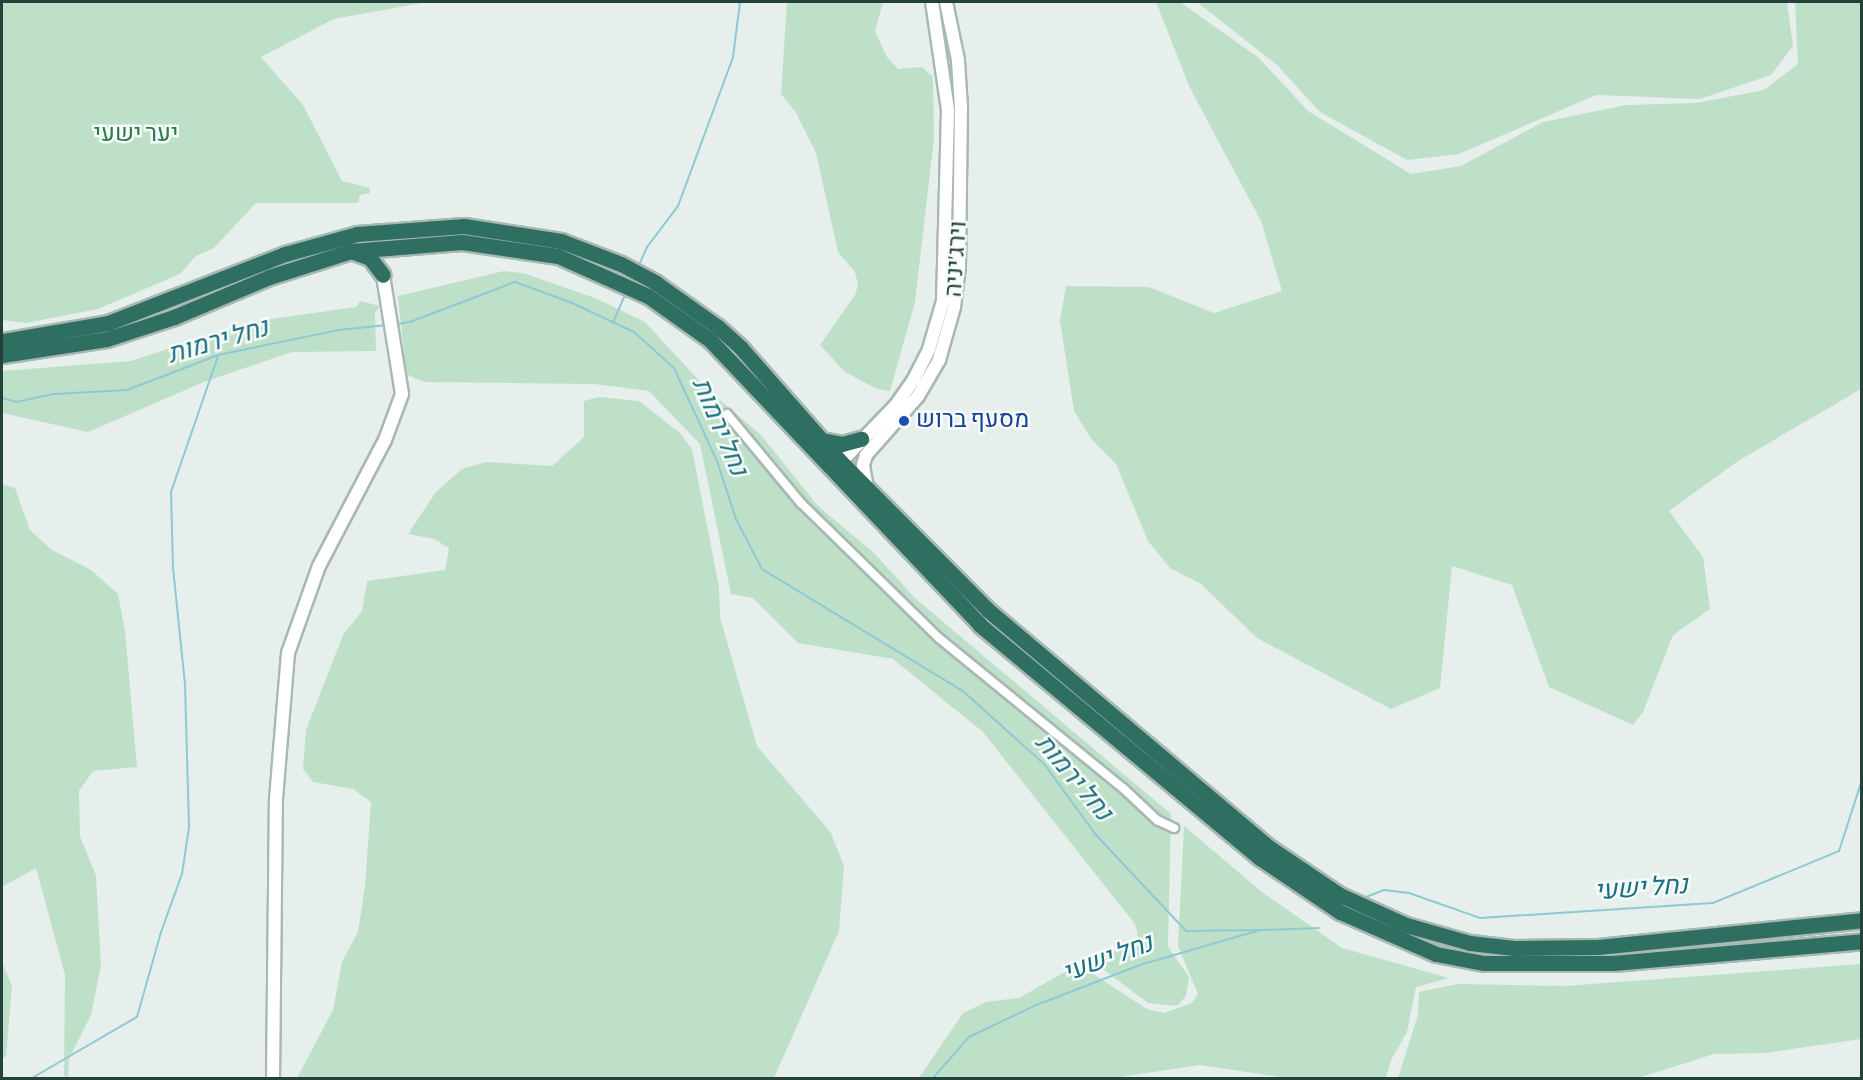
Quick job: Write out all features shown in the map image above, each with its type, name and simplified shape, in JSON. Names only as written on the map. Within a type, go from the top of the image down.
[{"type":"highway","points":[[2,341],[108,323],[237,271],[335,238],[429,227],[495,230],[561,241],[621,264],[656,283],[741,348],[839,460],[988,610],[1270,848],[1309,878],[1350,900],[1406,925],[1470,943],[1514,948],[1598,946],[1753,928],[1862,911]]},
{"type":"highway","points":[[2,355],[107,339],[174,317],[269,277],[351,251],[405,244],[462,242],[525,249],[589,267],[648,296],[733,360],[834,475],[980,625],[1260,858],[1317,899],[1397,939],[1436,954],[1474,961],[1533,965],[1613,963],[1862,941]]},
{"type":"highway","points":[[383,275],[390,255],[405,244]]},
{"type":"highway","points":[[351,251],[370,258],[383,275]]},
{"type":"highway","points":[[822,440],[842,444],[861,439]]},
{"type":"highway","points":[[1753,928],[1862,920]]},
{"type":"street","name":"וירג'יניה","points":[[834,475],[839,460],[913,381],[930,349],[943,301],[948,110],[932,2]]},
{"type":"street","name":"וירג'יניה","points":[[868,489],[863,465],[866,454],[918,396],[939,360],[954,307],[959,267],[961,108],[958,60],[946,2]]},
{"type":"street","points":[[273,1078],[276,799],[288,653],[319,566],[385,440],[402,394],[383,275]]},
{"type":"street","points":[[726,414],[801,503],[940,639],[1123,788],[1157,820],[1174,828]]},
{"type":"green space","name":"יער ישעי","points":[[2,2],[428,2],[334,19],[261,57],[303,105],[342,181],[370,188],[370,193],[360,195],[358,203],[256,203],[214,248],[196,256],[180,274],[98,309],[26,323],[2,320]]},
{"type":"green space","points":[[787,2],[883,2],[875,31],[887,57],[898,69],[922,67],[933,77],[934,138],[915,302],[890,391],[877,389],[845,372],[820,345],[855,295],[858,285],[855,272],[838,252],[816,153],[795,111],[781,94]]},
{"type":"green space","points":[[1156,2],[1180,2],[1259,58],[1308,111],[1411,174],[1461,166],[1543,122],[1626,105],[1696,103],[1764,90],[1798,64],[1795,2],[1861,2],[1861,389],[1738,461],[1669,511],[1703,557],[1710,609],[1673,635],[1643,712],[1633,725],[1549,687],[1512,585],[1452,566],[1440,688],[1391,709],[1257,638],[1201,584],[1170,568],[1148,541],[1116,464],[1092,440],[1074,411],[1060,321],[1066,286],[1149,287],[1214,313],[1282,291],[1261,221],[1190,88]]},
{"type":"green space","points":[[1197,2],[1787,2],[1793,46],[1771,75],[1700,99],[1596,95],[1459,154],[1407,160],[1320,112],[1277,65]]},
{"type":"green space","points":[[504,271],[523,273],[595,298],[645,322],[706,388],[761,435],[817,505],[874,553],[916,599],[1171,814],[1168,947],[1189,977],[1186,996],[1177,1006],[1148,1003],[1085,956],[1140,945],[1135,924],[983,732],[893,659],[798,643],[753,598],[731,594],[700,444],[649,391],[594,384],[424,382],[406,374],[398,296]]},
{"type":"green space","points":[[360,301],[380,306],[375,313],[376,351],[292,352],[204,382],[88,432],[2,413],[2,371],[131,361],[250,322],[356,307]]},
{"type":"green space","points":[[599,397],[639,401],[680,433],[692,449],[719,587],[720,617],[757,746],[831,833],[844,866],[839,931],[774,1078],[297,1078],[333,1010],[342,962],[358,932],[365,886],[371,802],[353,789],[313,782],[303,769],[306,730],[343,635],[362,611],[367,581],[445,570],[449,548],[434,539],[408,534],[436,492],[462,469],[486,462],[552,466],[584,437],[584,401]]},
{"type":"green space","points":[[2,484],[15,488],[30,530],[52,550],[91,570],[118,594],[125,631],[137,767],[93,771],[79,791],[80,836],[96,876],[101,966],[91,1015],[69,1059],[68,1078],[64,1075],[65,975],[36,868],[2,887]]},
{"type":"green space","points":[[1184,826],[1262,892],[1342,948],[1449,978],[1416,987],[1407,1032],[1391,1060],[1386,1078],[1288,1078],[1199,1065],[1114,1078],[919,1078],[963,1013],[986,1002],[1019,998],[1072,968],[1084,968],[1147,1009],[1164,1013],[1192,1003],[1198,994],[1178,946]]},
{"type":"green space","points":[[2,962],[12,986],[6,1056],[2,1059]]},
{"type":"green space","points":[[1861,964],[1861,1039],[1765,1053],[1714,1054],[1638,1078],[1398,1078],[1418,1015],[1419,992],[1457,984],[1565,986]]},
{"type":"waterway","points":[[639,265],[647,247],[678,206],[733,57],[740,2]]},
{"type":"waterway","name":"נחל ירמות","points":[[396,324],[410,322],[515,282],[572,303],[634,332],[674,368],[717,461],[736,519],[762,569],[964,692],[1045,765],[1096,835],[1186,931],[1260,930]]},
{"type":"waterway","points":[[613,323],[626,293]]},
{"type":"waterway","name":"נחל ירמות","points":[[2,398],[16,402],[54,394],[127,390],[218,355],[339,330],[387,325]]},
{"type":"waterway","points":[[32,1078],[137,1017],[161,932],[182,874],[189,827],[185,684],[173,567],[171,492],[218,356]]},
{"type":"waterway","name":"נחל ישעי","points":[[1366,897],[1384,890],[1409,893],[1480,918],[1713,903],[1839,851],[1862,780]]},
{"type":"waterway","name":"נחל ישעי","points":[[933,1078],[969,1037],[1036,1005],[1143,964],[1260,930],[1319,928]]},
{"type":"place","name":"מסעף ברוש","points":[[904,421]]}]
